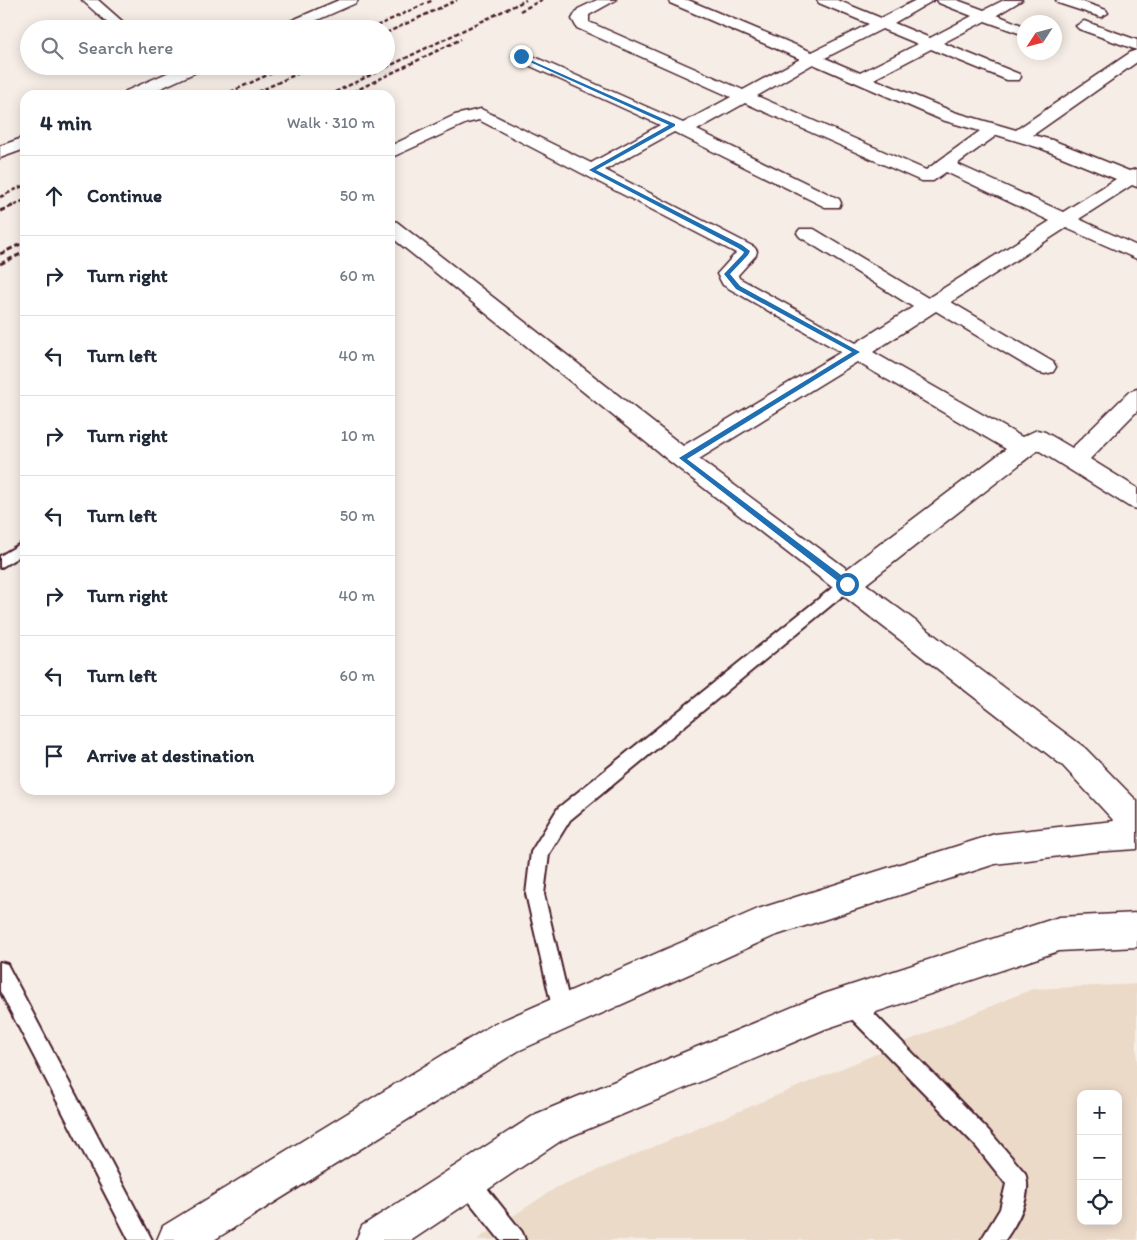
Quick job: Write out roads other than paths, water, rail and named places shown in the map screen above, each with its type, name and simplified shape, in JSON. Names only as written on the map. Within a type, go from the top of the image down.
[{"type":"street","points":[[89,0],[113,20]]},
{"type":"street","points":[[305,20],[351,0]]},
{"type":"street","points":[[609,0],[583,12],[580,18],[582,25],[927,177]]},
{"type":"street","points":[[675,0],[948,116],[1046,144],[1135,178]]},
{"type":"street","points":[[824,0],[1013,77]]},
{"type":"street","points":[[944,0],[1017,29]]},
{"type":"street","points":[[861,80],[1015,0]]},
{"type":"street","points":[[1063,0],[1101,13]]},
{"type":"street","points":[[592,170],[744,96],[922,1]]},
{"type":"street","points":[[1084,26],[1137,45]]},
{"type":"street","points":[[1020,136],[1137,55]]},
{"type":"street","points":[[521,56],[678,127],[832,203]]},
{"type":"street","points":[[141,90],[166,75]]},
{"type":"street","points":[[395,151],[461,119],[481,114],[740,246],[747,251],[746,255],[727,274],[738,287],[857,352],[1023,448]]},
{"type":"street","points":[[910,187],[994,129]]},
{"type":"street","points":[[0,153],[20,144]]},
{"type":"street","points":[[944,165],[1137,253]]},
{"type":"street","points":[[682,458],[857,352],[1135,178]]},
{"type":"street","points":[[395,230],[682,458],[1074,757],[1137,823]]},
{"type":"street","points":[[807,233],[1045,367]]},
{"type":"street","points":[[1074,461],[1137,397]]},
{"type":"street","points":[[847,584],[1037,438],[1137,500]]},
{"type":"street","points":[[177,1240],[505,1038],[770,921],[995,849],[1092,837],[1137,834]]},
{"type":"street","points":[[376,1240],[549,1128],[824,1012],[1059,934],[1137,930]]},
{"type":"lane","points":[[0,562],[20,549]]},
{"type":"lane","points":[[562,1013],[535,894],[540,852],[564,814],[847,584]]},
{"type":"lane","points":[[0,971],[141,1240]]},
{"type":"lane","points":[[850,1003],[982,1138],[1017,1181],[1010,1214],[992,1240]]},
{"type":"lane","points":[[467,1181],[514,1240]]},
{"type":"railway","points":[[390,20],[433,0]]},
{"type":"railway","points":[[395,29],[457,0]]},
{"type":"railway","points":[[395,63],[526,0]]},
{"type":"railway","points":[[520,11],[542,0]]},
{"type":"railway","points":[[395,71],[461,39]]},
{"type":"railway","points":[[235,90],[267,75]]},
{"type":"railway","points":[[262,90],[294,75]]},
{"type":"railway","points":[[339,90],[370,75]]},
{"type":"railway","points":[[357,90],[388,75]]},
{"type":"railway","points":[[0,197],[20,187]]},
{"type":"railway","points":[[14,205],[20,202]]},
{"type":"railway","points":[[0,211],[17,204]]},
{"type":"railway","points":[[0,254],[20,244]]},
{"type":"railway","points":[[0,264],[20,254]]}]
